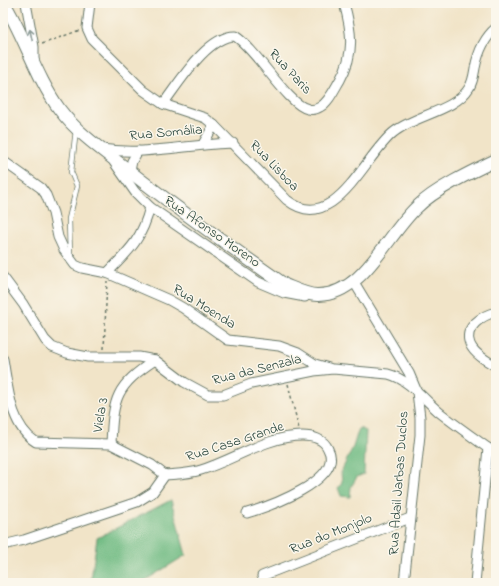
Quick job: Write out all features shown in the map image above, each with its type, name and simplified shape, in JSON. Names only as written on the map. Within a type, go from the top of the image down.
[{"type":"main road","name":"Rua Afonso Moreno","points":[[4,3],[15,21],[34,67],[61,112],[105,152],[167,201],[285,285],[299,290],[320,295],[341,290],[354,282],[366,270],[401,223],[418,206],[433,194],[496,160]]},
{"type":"street","points":[[26,3],[34,47],[34,67]]},
{"type":"street","points":[[87,28],[90,3]]},
{"type":"street","name":"Rua Paris","points":[[163,104],[195,62],[213,44],[228,36],[235,36],[256,56],[283,89],[300,105],[308,109],[321,107],[348,65],[351,53],[351,38],[344,3]]},
{"type":"street","name":"Rua Lisboa","points":[[87,28],[92,39],[143,90],[163,104],[205,118],[233,143],[265,178],[295,207],[315,209],[335,201],[394,131],[435,110],[453,104],[462,97],[470,88],[479,52],[486,39],[496,28]]},
{"type":"street","points":[[203,144],[214,125]]},
{"type":"street","name":"Rua Somália","points":[[105,152],[138,151],[203,144],[233,143]]},
{"type":"street","points":[[130,172],[132,161],[138,151]]},
{"type":"street","name":"Rua Afonso Moreno","points":[[105,152],[135,192],[150,206],[263,284],[284,293],[302,297],[320,295]]},
{"type":"street","points":[[3,161],[41,188],[54,213],[58,237],[70,259]]},
{"type":"street","points":[[107,273],[131,249],[139,237],[150,206]]},
{"type":"street","name":"Rua Moenda","points":[[70,259],[82,268],[107,273],[183,308],[228,340],[279,346],[298,353],[315,364],[333,369]]},
{"type":"street","name":"Rua da Senzala","points":[[3,277],[23,304],[45,340],[52,347],[67,353],[88,356],[139,357],[155,360],[184,382],[202,393],[213,396],[223,395],[251,384],[314,371],[333,369],[394,375],[496,454]]},
{"type":"street","name":"Rua Adail Jarbas Duclos","points":[[354,282],[409,373],[417,392],[420,435],[404,583]]},
{"type":"street","points":[[496,312],[480,319],[472,326],[469,336],[470,344],[476,352],[496,366]]},
{"type":"street","points":[[3,359],[9,397],[24,434],[29,438],[36,442],[110,444],[152,465],[165,475],[153,492],[137,502],[24,540],[3,545]]},
{"type":"street","name":"Viela 3","points":[[110,444],[114,408],[120,391],[131,377],[155,360]]},
{"type":"street","name":"Rua Casa Grande","points":[[165,475],[200,471],[271,443],[301,436],[320,440],[327,446],[330,451],[328,467],[323,474],[308,486],[269,506],[247,513]]},
{"type":"street","points":[[475,583],[488,448]]},
{"type":"street","name":"Rua do Monjolo","points":[[262,576],[410,518]]},
{"type":"lane","points":[[70,259],[69,219],[77,186],[71,172],[76,126]]},
{"type":"path","points":[[34,47],[87,28]]},
{"type":"path","points":[[104,356],[107,273]]},
{"type":"path","points":[[286,376],[301,436]]},
{"type":"green space","points":[[359,428],[366,431],[364,474],[357,477],[351,487],[350,497],[341,496],[338,488],[342,483],[341,472],[353,447]]},
{"type":"green space","points":[[171,500],[186,555],[141,583],[88,583],[91,580],[97,538]]}]
